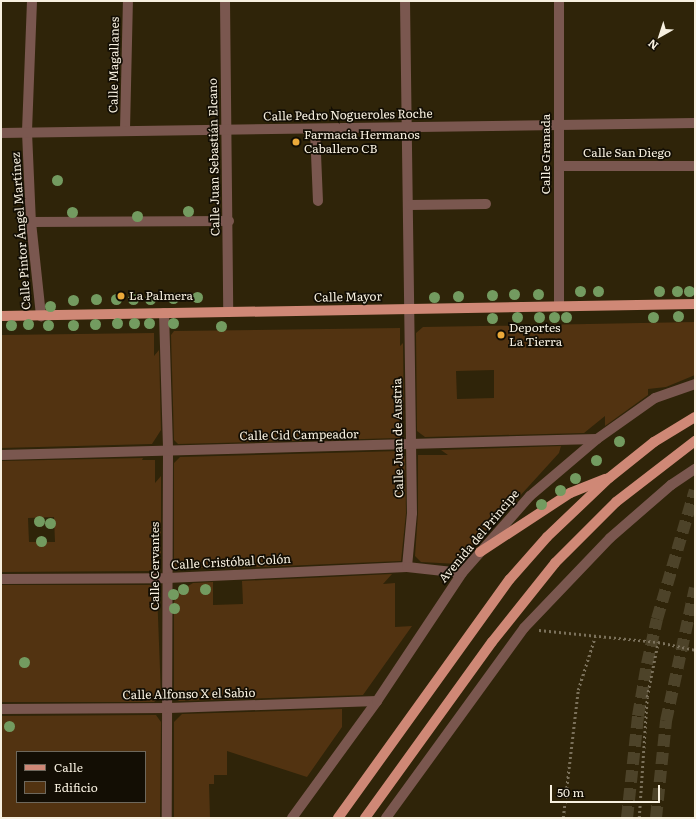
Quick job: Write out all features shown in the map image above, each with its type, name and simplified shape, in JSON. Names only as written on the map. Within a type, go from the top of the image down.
[{"type":"main road","name":"Calle Mayor","points":[[1,316],[695,304]]},
{"type":"main road","points":[[338,818],[510,579],[576,507],[609,478],[654,442],[695,417]]},
{"type":"main road","points":[[365,818],[492,642],[555,563],[616,502],[695,441]]},
{"type":"main road","points":[[480,552],[570,493],[609,478]]},
{"type":"street","name":"Calle Pintor Ángel Martínez","points":[[32,1],[27,132],[31,222],[41,316]]},
{"type":"street","name":"Calle Magallanes","points":[[126,130],[128,1]]},
{"type":"street","name":"Calle Juan Sebastián Elcano","points":[[225,1],[226,129],[229,221],[228,312]]},
{"type":"street","name":"Calle Juan de Austria","points":[[405,1],[410,205],[412,514],[407,567]]},
{"type":"street","name":"Calle Granada","points":[[559,1],[559,306]]},
{"type":"street","name":"Calle Pedro Nogueroles Roche","points":[[1,133],[226,129],[315,130],[407,127],[695,123]]},
{"type":"street","points":[[315,130],[318,201]]},
{"type":"street","name":"Calle San Diego","points":[[559,166],[695,166]]},
{"type":"street","points":[[410,205],[486,204]]},
{"type":"street","points":[[31,222],[229,221]]},
{"type":"street","name":"Calle Cervantes","points":[[164,313],[168,450],[168,818]]},
{"type":"street","name":"Avenida del Príncipe","points":[[292,818],[377,701],[462,573],[530,496],[597,439],[655,398],[695,384]]},
{"type":"street","name":"Calle Cid Campeador","points":[[1,454],[411,446],[597,439]]},
{"type":"street","points":[[386,818],[524,628],[610,538],[671,485],[695,470]]},
{"type":"street","name":"Calle Cristóbal Colón","points":[[1,579],[167,578],[407,567],[462,573]]},
{"type":"street","name":"Calle Alfonso X el Sabio","points":[[1,709],[169,708],[377,701]]},
{"type":"path","points":[[524,628],[595,637],[658,642],[695,650]]},
{"type":"path","points":[[563,818],[578,690],[595,637]]},
{"type":"path","points":[[639,818],[647,697],[658,642]]},
{"type":"building","points":[[695,322],[695,375],[666,387],[648,389],[648,395],[605,426],[605,416],[584,433],[425,437],[417,431],[416,333],[423,327]],"holes":[[[494,370],[494,398],[457,399],[456,371]]]},
{"type":"building","points":[[400,328],[400,346],[403,343],[404,420],[400,416],[400,438],[178,444],[174,440],[171,335],[174,331]]},
{"type":"building","points":[[154,333],[154,356],[159,350],[161,430],[152,444],[1,448],[1,335]]},
{"type":"building","points":[[561,446],[559,453],[458,564],[421,562],[415,556],[418,513],[418,455],[448,455],[441,450]]},
{"type":"building","points":[[400,451],[400,456],[405,456],[406,513],[401,561],[234,568],[174,568],[174,463],[180,457]]},
{"type":"building","points":[[143,458],[142,460],[155,460],[155,483],[161,476],[161,556],[156,551],[156,571],[1,572],[1,461]],"holes":[[[54,517],[55,542],[29,542],[28,518]]]},
{"type":"building","points":[[392,574],[383,584],[395,583],[395,627],[412,626],[363,695],[179,701],[174,696],[174,602],[178,592],[193,583],[213,582],[213,605],[243,604],[242,581]]},
{"type":"building","points":[[1,585],[150,585],[157,591],[161,696],[154,702],[1,702]]},
{"type":"building","points":[[342,709],[342,727],[307,777],[227,751],[227,775],[214,775],[214,784],[209,784],[210,818],[174,818],[174,722],[182,714]]},
{"type":"building","points":[[156,715],[161,722],[160,818],[1,818],[1,716]]},
{"type":"tunnel","points":[[627,818],[638,716],[647,664],[657,619],[695,490]]},
{"type":"tunnel","points":[[656,818],[666,721],[695,588]]},
{"type":"place","name":"Farmacia Hermanos Caballero CB","points":[[296,142]]},
{"type":"place","name":"La Palmera","points":[[121,296]]},
{"type":"place","name":"Deportes La Tierra","points":[[501,335]]}]
